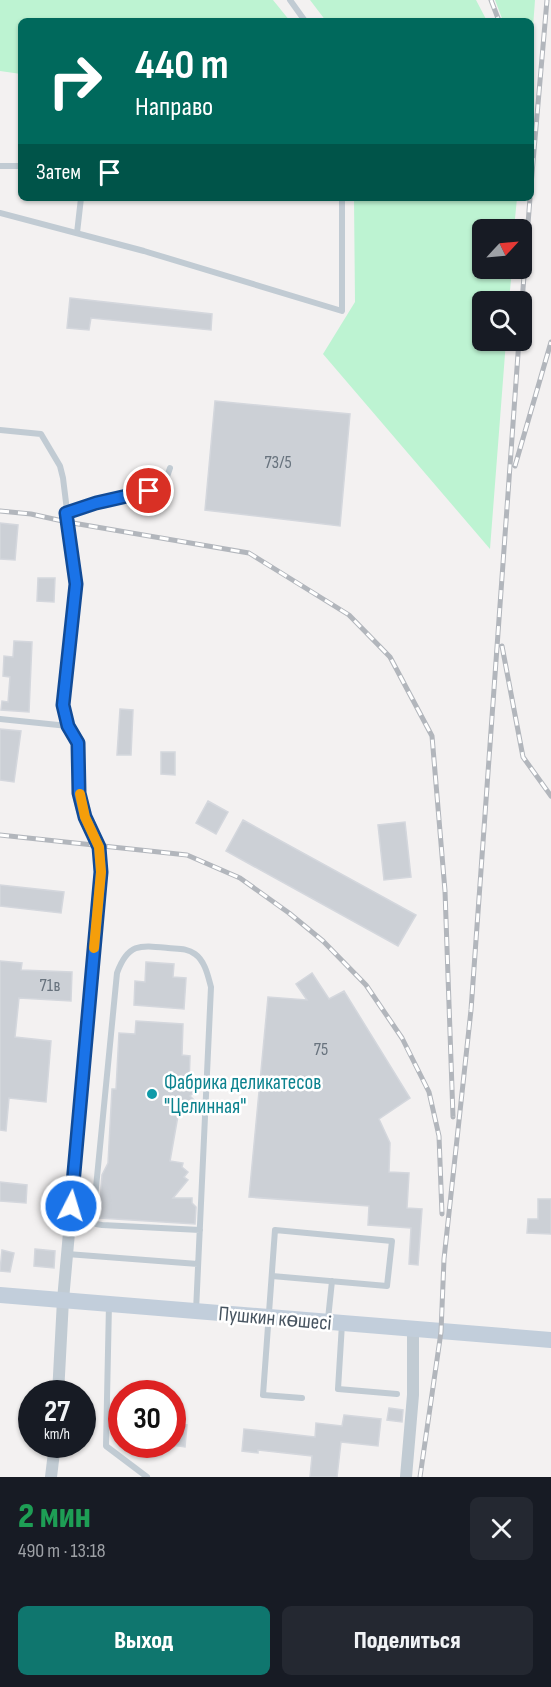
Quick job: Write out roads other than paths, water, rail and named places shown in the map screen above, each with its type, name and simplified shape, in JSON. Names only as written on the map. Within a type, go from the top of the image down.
[{"type":"main road","name":"Пушкин көшесі","points":[[0,1295],[551,1340]]},
{"type":"street","points":[[59,1380],[63,1300],[101,872],[99,847],[92,834]]},
{"type":"street","points":[[406,1477],[413,1405],[413,1329]]},
{"type":"street","points":[[51,1477],[53,1458]]},
{"type":"lane","points":[[290,0],[303,18]]},
{"type":"lane","points":[[0,166],[18,166]]},
{"type":"lane","points":[[77,233],[81,201]]},
{"type":"lane","points":[[0,213],[144,251],[342,311],[342,201]]},
{"type":"lane","points":[[0,430],[41,434],[60,466],[76,584],[63,705],[68,726],[78,743],[79,793],[92,834]]},
{"type":"lane","points":[[66,513],[96,503],[163,488],[170,468]]},
{"type":"lane","points":[[0,719],[68,726]]},
{"type":"lane","points":[[196,1311],[200,1230],[211,987],[207,970],[198,956],[188,950],[141,946],[129,951],[122,960],[117,973],[93,1218],[96,1224],[102,1225],[200,1230]]},
{"type":"lane","points":[[272,1276],[387,1286],[392,1241],[275,1230],[263,1395],[302,1398]]},
{"type":"lane","points":[[67,1254],[198,1264]]},
{"type":"lane","points":[[332,1281],[338,1389],[397,1394]]},
{"type":"lane","points":[[109,1304],[106,1446],[147,1477]]},
{"type":"railway","points":[[491,0],[498,18]]},
{"type":"railway","points":[[534,150],[547,0]]},
{"type":"railway","points":[[523,291],[530,201]]},
{"type":"railway","points":[[515,466],[551,342]]},
{"type":"railway","points":[[420,1477],[441,1332],[444,1259],[471,1010],[518,351]]},
{"type":"railway","points":[[0,511],[31,514],[249,553],[349,615],[390,657],[432,736],[445,891],[453,1117]]},
{"type":"railway","points":[[502,646],[523,757],[551,796]]},
{"type":"railway","points":[[0,835],[187,855],[240,878],[323,941],[366,985],[402,1038],[429,1092],[439,1136],[442,1214]]},
{"type":"place","name":"Фабрика деликатесов \"Целинная\"","points":[[152,1094]]}]
